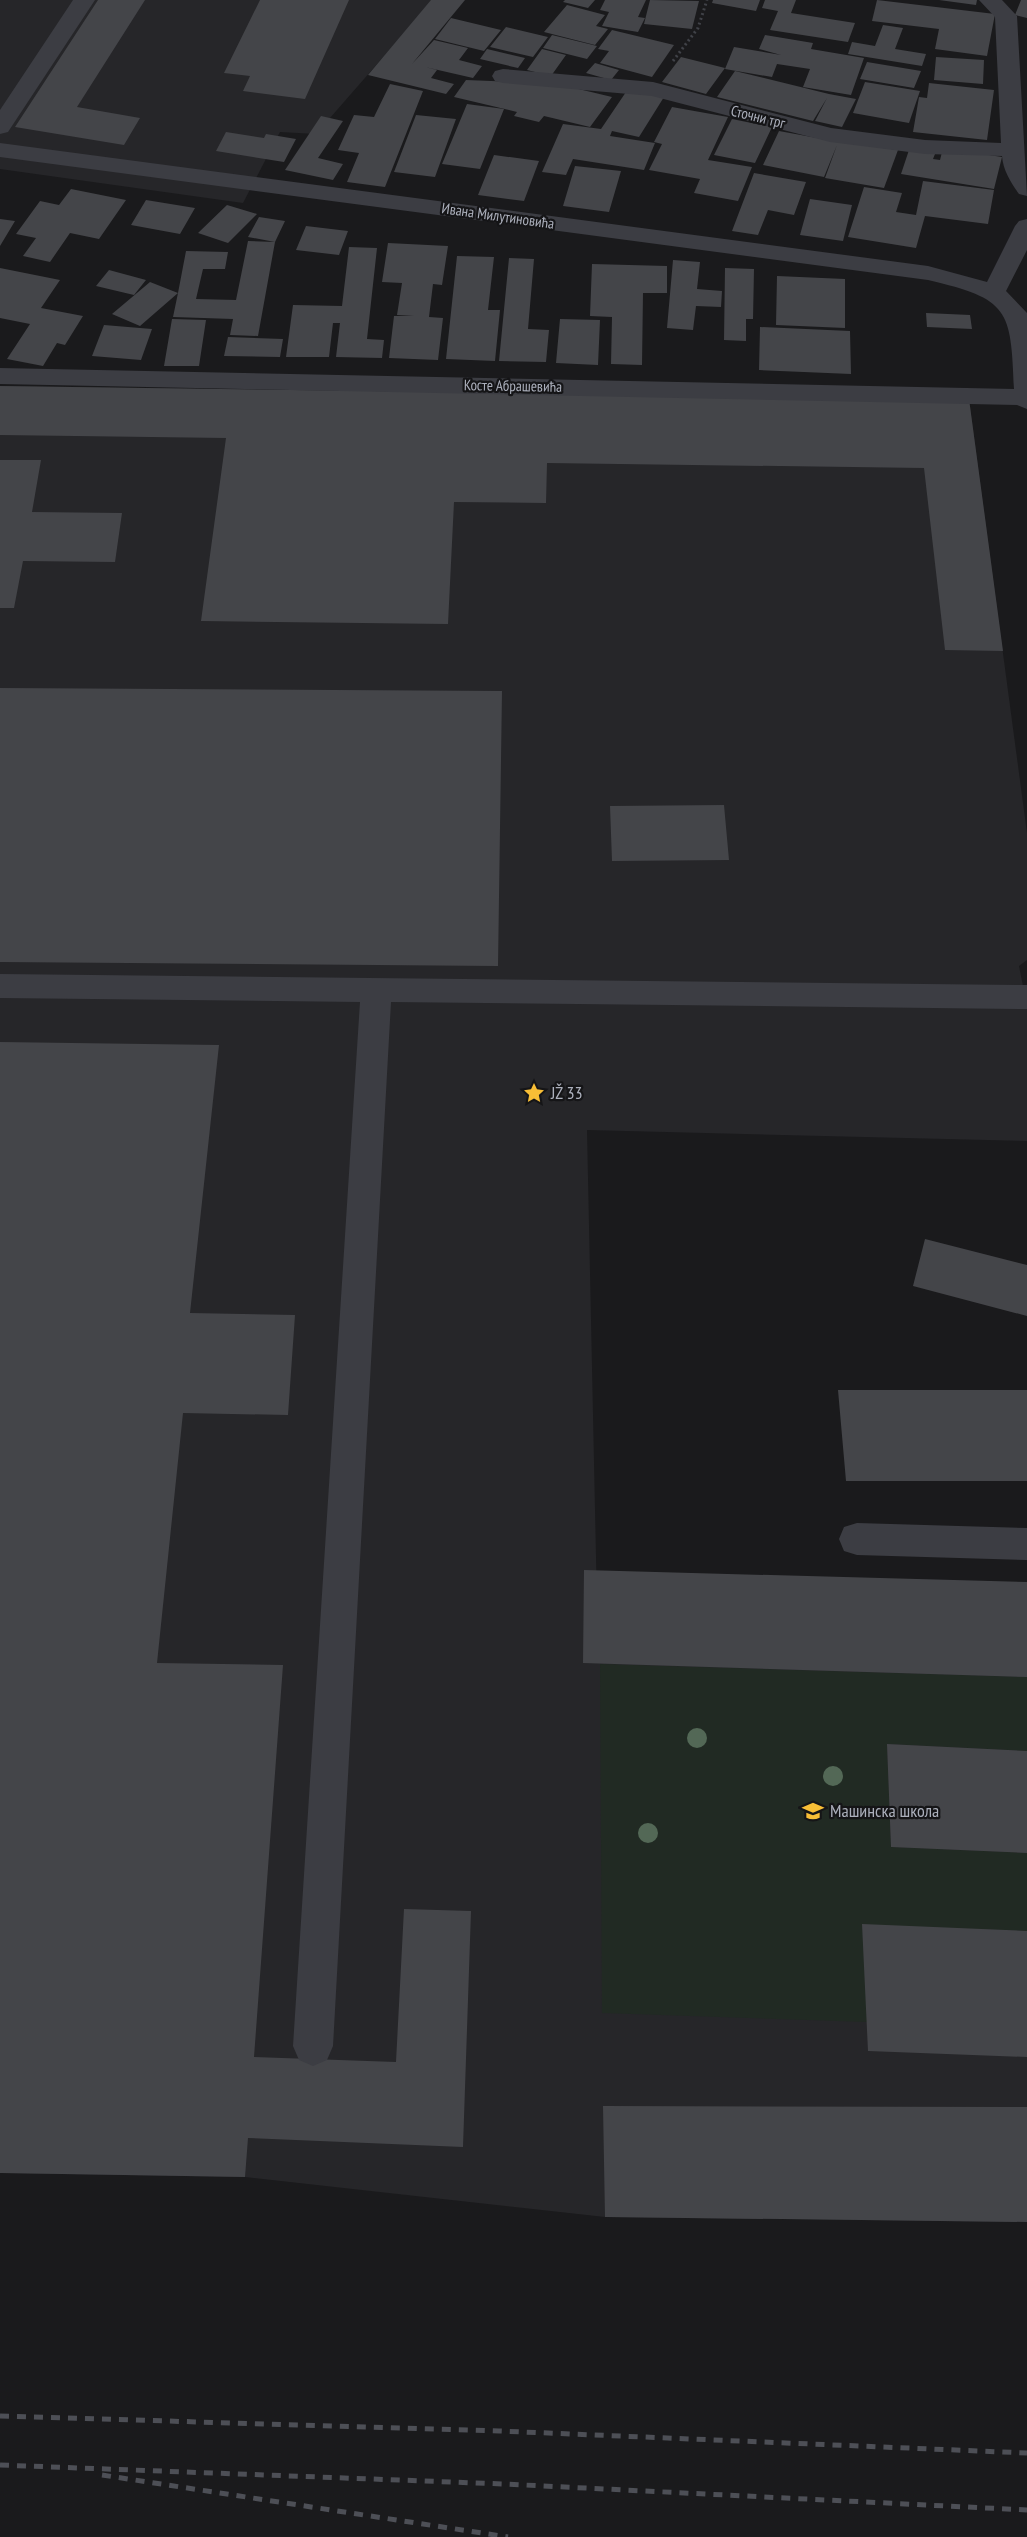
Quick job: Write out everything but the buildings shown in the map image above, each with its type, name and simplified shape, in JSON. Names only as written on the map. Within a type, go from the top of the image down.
[{"type":"street","points":[[0,128],[84,0]]},
{"type":"street","points":[[990,0],[1006,16],[1014,166],[1027,189]]},
{"type":"street","name":"Сточни трг","points":[[503,76],[652,89],[830,135],[925,147],[1014,150]]},
{"type":"street","name":"Ивана Милутиновића","points":[[0,150],[928,273],[964,281],[994,292]]},
{"type":"street","points":[[1027,226],[994,292],[1012,308],[1023,331],[1027,399]]},
{"type":"street","name":"Косте Абрашевића","points":[[0,376],[1027,399]]},
{"type":"street","points":[[0,986],[1027,997]]},
{"type":"street","points":[[313,2046],[376,990]]},
{"type":"street","points":[[857,1539],[1027,1544]]},
{"type":"path","points":[[652,89],[698,28],[707,0]]},
{"type":"shaded area","points":[[0,0],[433,0],[316,134],[280,132],[243,203],[0,169]]},
{"type":"shaded area","points":[[0,386],[969,399],[1027,833],[1027,960],[1019,966],[1027,1006],[1027,1141],[587,1130],[597,1604],[1027,1609],[1027,2222],[605,2217],[245,2177],[0,2173]]},
{"type":"shaded area","points":[[600,1664],[1027,1677],[1027,1751],[887,1744],[891,1847],[1027,1853],[1027,1931],[863,1925],[867,2022],[602,2013]]},
{"type":"railway","points":[[0,2416],[499,2431],[1027,2453]]},
{"type":"railway","points":[[0,2465],[504,2484],[1027,2510]]},
{"type":"railway","points":[[102,2475],[508,2537]]},
{"type":"place","name":"JŽ 33","points":[[534,1093]]},
{"type":"place","name":"Машинска школа","points":[[813,1811]]}]
